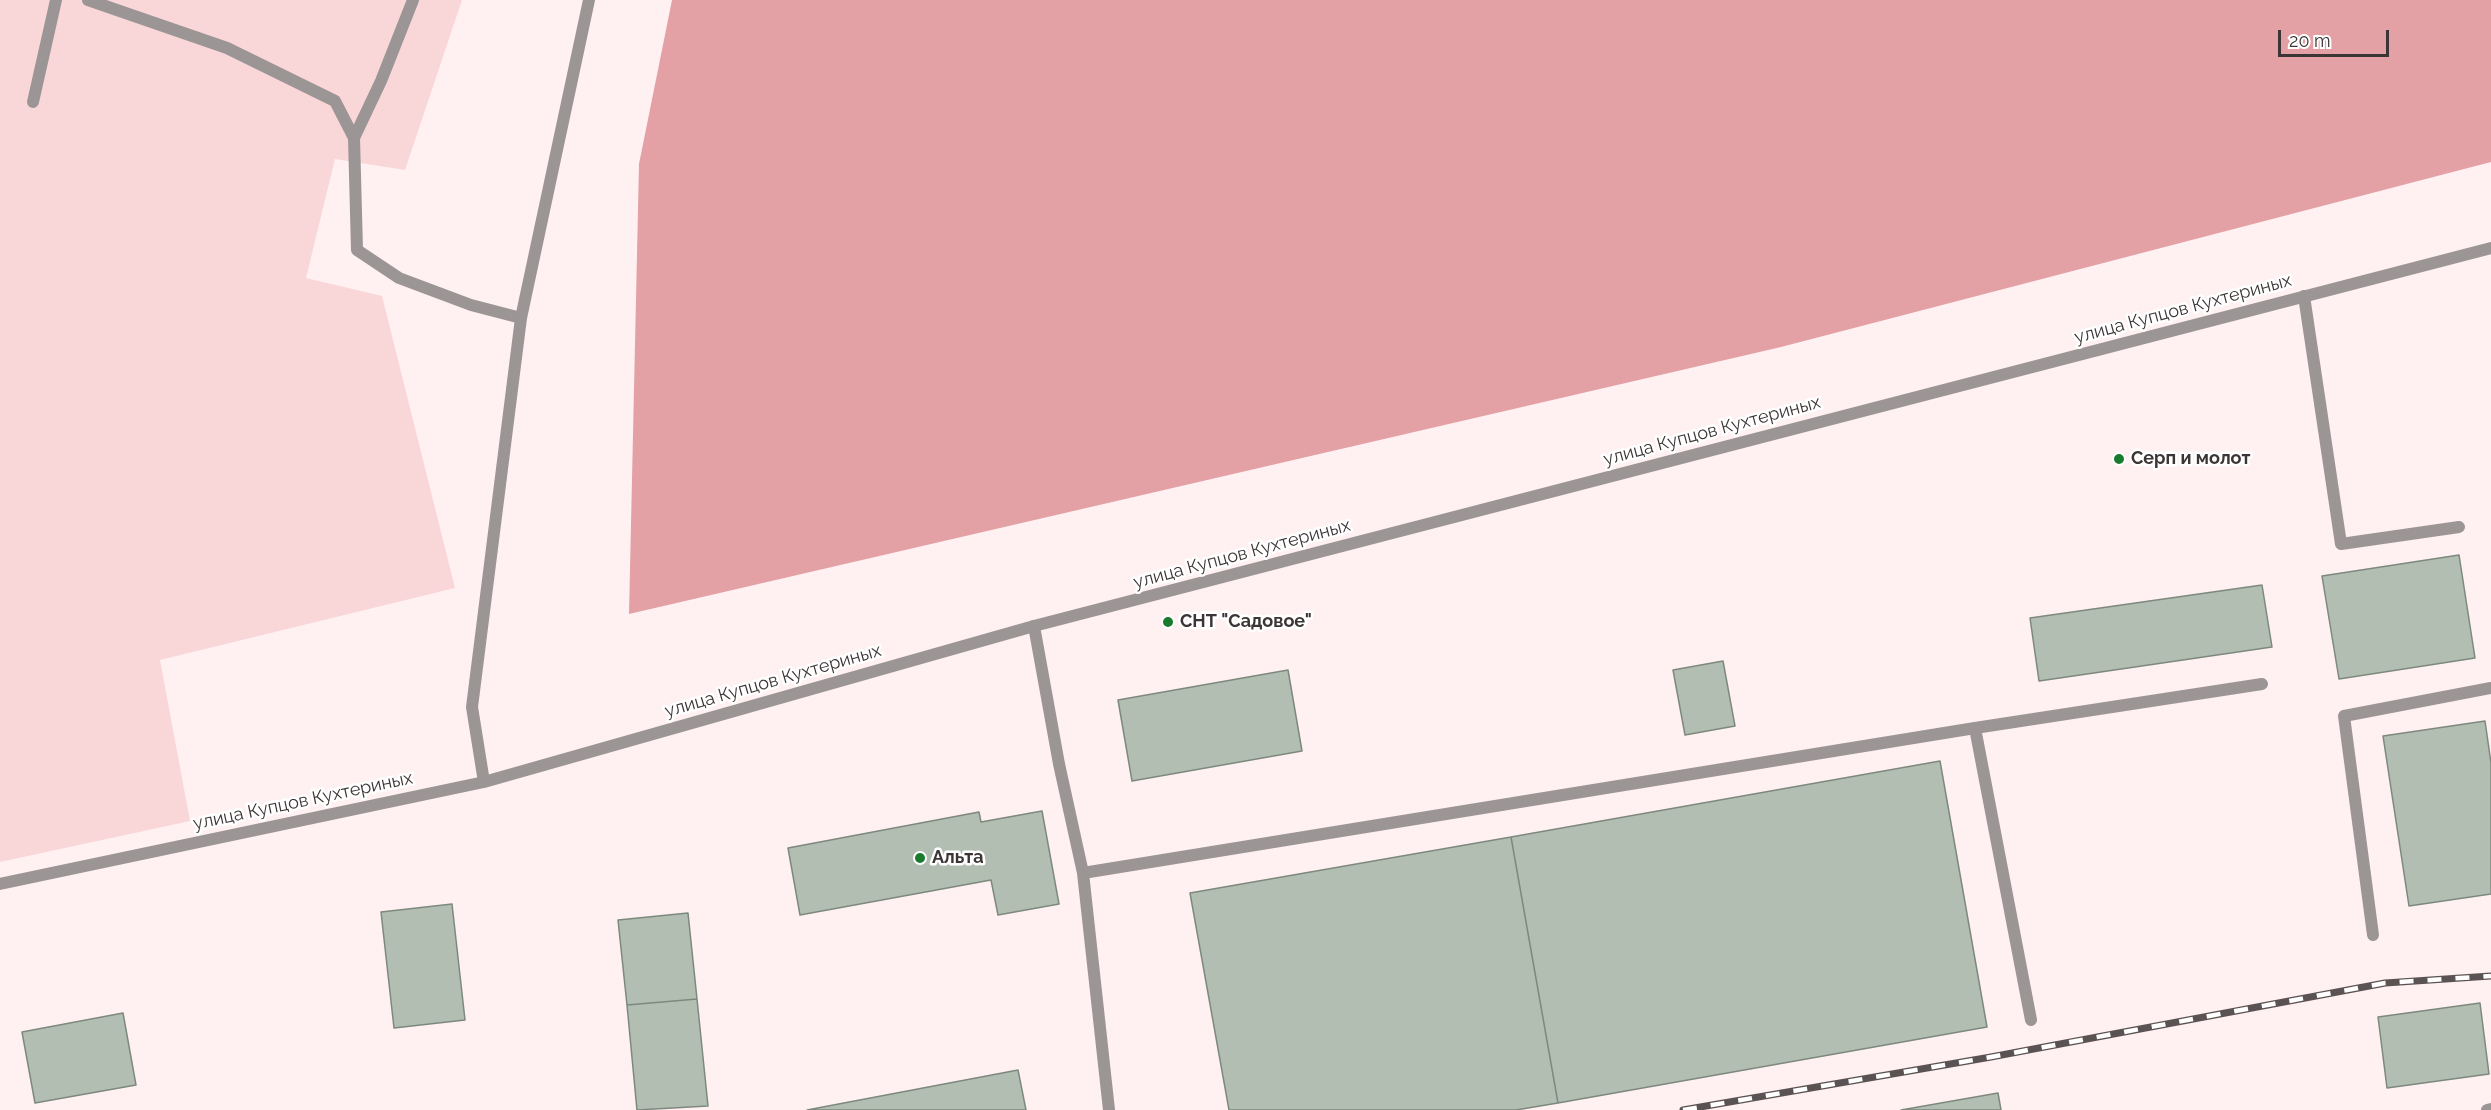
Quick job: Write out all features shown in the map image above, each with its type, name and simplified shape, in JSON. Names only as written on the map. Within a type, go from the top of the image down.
[{"type":"street","points":[[33,102],[56,0]]},
{"type":"street","points":[[88,0],[227,48],[335,101],[354,138],[357,250],[399,278],[471,305],[520,318]]},
{"type":"street","points":[[354,138],[381,81],[413,0]]},
{"type":"street","points":[[484,782],[472,707],[520,318],[590,0]]},
{"type":"street","name":"улица Купцов Кухтериных","points":[[0,884],[484,782],[1034,626],[2491,248]]},
{"type":"street","points":[[2304,296],[2341,544],[2459,528]]},
{"type":"street","points":[[1034,626],[1059,764],[1083,873],[1109,1110]]},
{"type":"street","points":[[1083,873],[1975,728],[2262,684]]},
{"type":"street","points":[[2373,935],[2344,716],[2491,688]]},
{"type":"street","points":[[1975,728],[2031,1020]]},
{"type":"shaded area","points":[[0,0],[462,0],[405,170],[335,159],[306,278],[382,296],[455,588],[160,660],[190,821],[0,862]]},
{"type":"shaded area","points":[[672,0],[2491,0],[2491,162],[1781,347],[629,614],[639,164]]},
{"type":"building","points":[[2459,555],[2475,658],[2339,679],[2322,576]]},
{"type":"building","points":[[2262,585],[2272,647],[2039,681],[2030,618]]},
{"type":"building","points":[[1723,661],[1735,726],[1685,735],[1673,670]]},
{"type":"building","points":[[1288,670],[1302,751],[1132,781],[1118,700]]},
{"type":"building","points":[[2485,721],[2491,763],[2491,894],[2409,906],[2383,736]]},
{"type":"building","points":[[1940,761],[1987,1027],[1558,1103],[1511,837]]},
{"type":"building","name":"Альта","points":[[1042,811],[1059,904],[998,915],[991,880],[800,915],[788,848],[979,812],[981,822]]},
{"type":"building","points":[[1511,837],[1558,1103],[1516,1110],[1229,1110],[1190,893]]},
{"type":"building","points":[[452,904],[465,1020],[394,1028],[381,912]]},
{"type":"building","points":[[688,913],[697,999],[627,1005],[618,920]]},
{"type":"building","points":[[697,999],[708,1106],[637,1110],[627,1005]]},
{"type":"building","points":[[2480,1003],[2489,1074],[2387,1088],[2378,1017]]},
{"type":"building","points":[[123,1013],[136,1085],[35,1103],[22,1032]]},
{"type":"building","points":[[1018,1070],[1026,1110],[807,1110]]},
{"type":"building","points":[[1998,1093],[2001,1110],[1901,1110]]},
{"type":"railway","points":[[1683,1110],[1991,1057],[2385,983],[2491,976]]},
{"type":"place","name":"Серп и молот","points":[[2119,459]]},
{"type":"place","name":"СНТ \"Садовое\"","points":[[1168,622]]},
{"type":"place","name":"Альта","points":[[920,858]]}]
